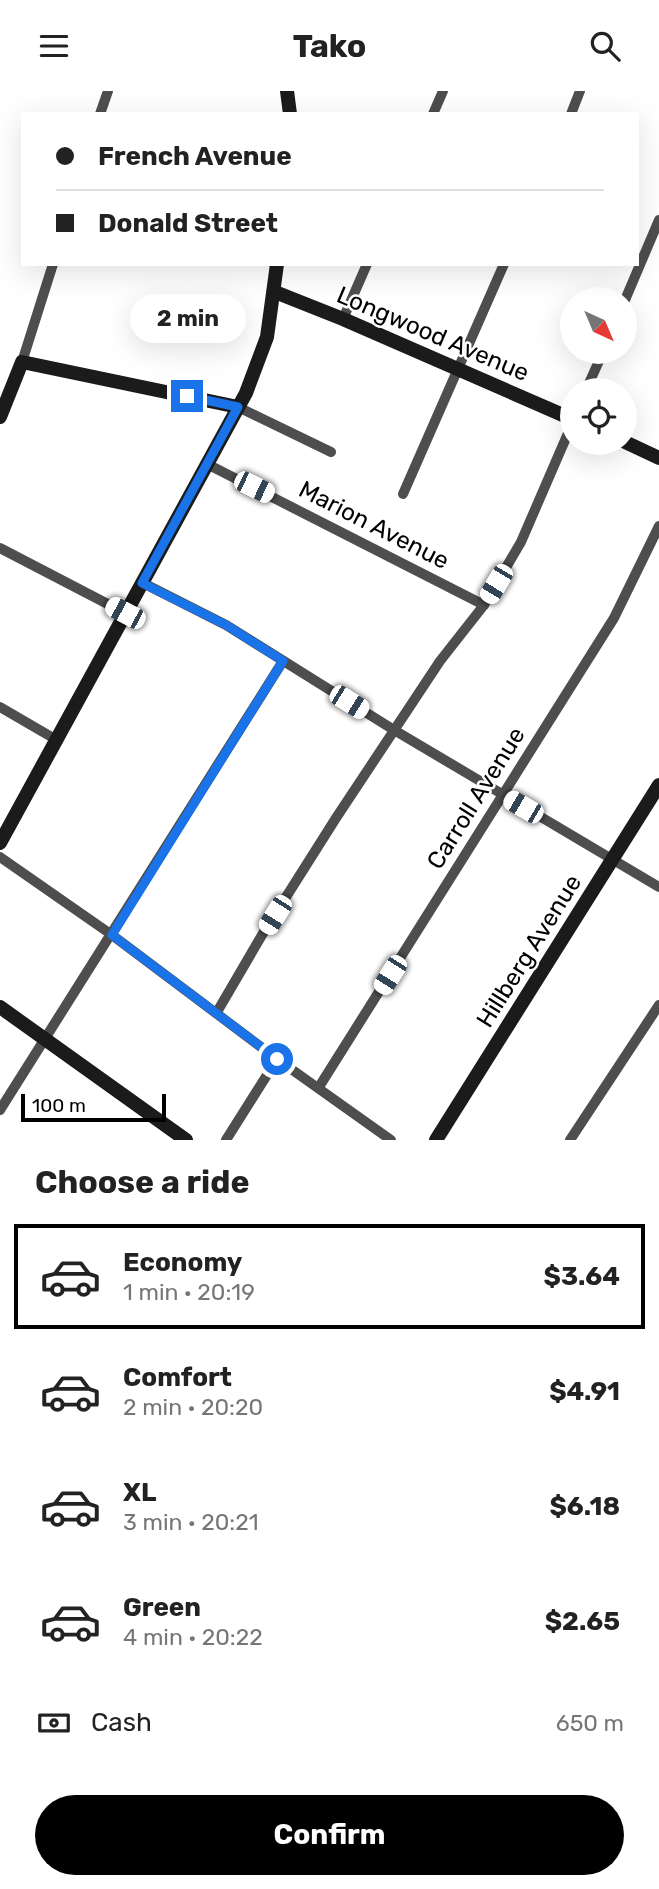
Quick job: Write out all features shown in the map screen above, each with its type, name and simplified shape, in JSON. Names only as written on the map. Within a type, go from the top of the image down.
[{"type":"main road","points":[[288,91],[290,112]]},
{"type":"main road","points":[[0,843],[252,380],[262,352],[275,292],[277,266]]},
{"type":"main road","name":"Longwood Avenue","points":[[275,292],[343,319],[560,416]]},
{"type":"main road","points":[[0,417],[22,362],[238,407]]},
{"type":"main road","points":[[637,447],[659,457]]},
{"type":"main road","name":"Hillberg Avenue","points":[[436,1140],[659,785]]},
{"type":"main road","points":[[0,1007],[186,1140]]},
{"type":"street","points":[[101,112],[107,91]]},
{"type":"street","points":[[434,112],[443,91]]},
{"type":"street","points":[[571,112],[580,91]]},
{"type":"street","points":[[631,287],[659,220]]},
{"type":"street","points":[[22,362],[52,266]]},
{"type":"street","points":[[343,319],[366,266]]},
{"type":"street","points":[[403,493],[503,266]]},
{"type":"street","points":[[238,407],[331,451]]},
{"type":"street","points":[[217,1012],[262,935],[394,730],[440,661],[484,604],[521,542],[560,449]]},
{"type":"street","name":"Marion Avenue","points":[[206,464],[484,604]]},
{"type":"street","name":"Carroll Avenue","points":[[319,1087],[614,618],[659,526]]},
{"type":"street","points":[[0,548],[125,613]]},
{"type":"street","points":[[142,583],[226,625],[394,730],[659,887]]},
{"type":"street","points":[[0,1110],[283,661]]},
{"type":"street","points":[[0,707],[55,739]]},
{"type":"street","points":[[0,857],[112,935],[277,1059],[391,1140]]},
{"type":"street","points":[[570,1140],[659,1005]]},
{"type":"street","points":[[226,1140],[277,1059]]},
{"type":"route","points":[[187,396],[238,407],[142,583],[226,625],[283,661],[112,935],[277,1059]]}]
